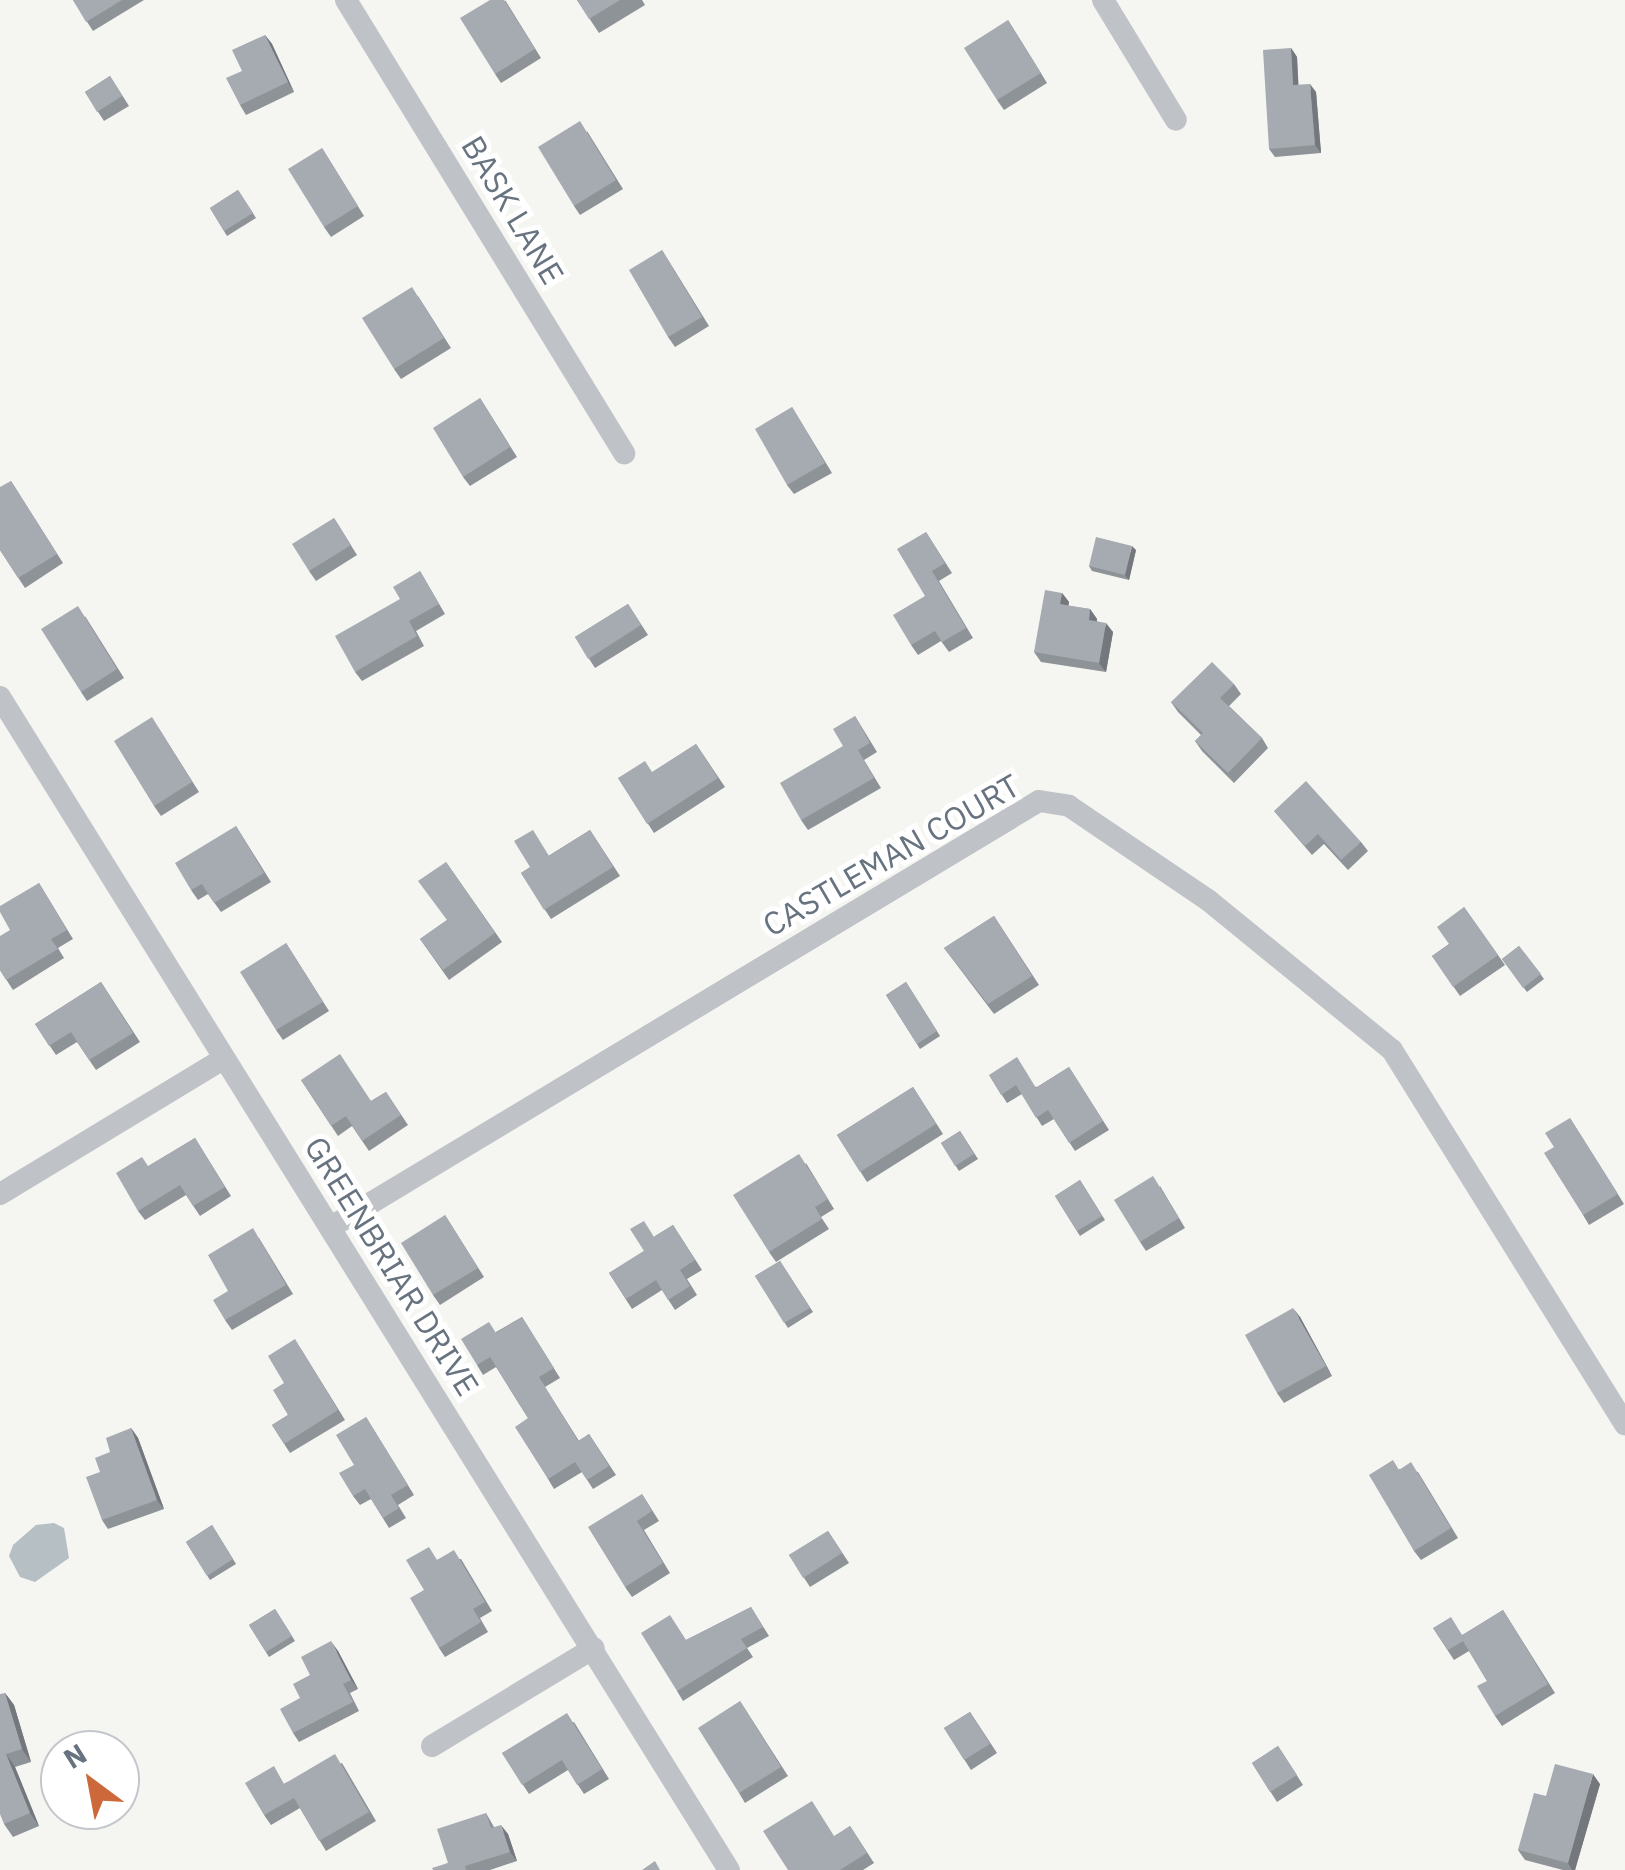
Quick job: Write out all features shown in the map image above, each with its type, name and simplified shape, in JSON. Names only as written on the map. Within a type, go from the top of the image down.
[{"type":"street","name":"BASK LANE","points":[[346,0],[624,453]]},
{"type":"street","points":[[1102,0],[1176,120]]},
{"type":"street","name":"GREENBRIAR DRIVE","points":[[0,697],[730,1870]]},
{"type":"street","name":"CASTLEMAN COURT","points":[[331,1228],[1023,808],[1054,804],[1092,820],[1208,900],[1392,1050],[1625,1425]]},
{"type":"street","points":[[0,1194],[222,1059]]},
{"type":"street","points":[[432,1746],[594,1648]]},
{"type":"shaded area","points":[[54,1523],[64,1528],[69,1558],[35,1582],[20,1577],[9,1556],[13,1545],[36,1525]]},
{"type":"building","points":[[73,0],[122,0],[86,22]]},
{"type":"building","points":[[490,0],[504,0],[535,49],[495,74],[460,18]]},
{"type":"building","points":[[577,0],[620,0],[589,19]]},
{"type":"building","points":[[1008,20],[1041,73],[997,100],[964,48]]},
{"type":"building","points":[[265,35],[288,82],[240,105],[226,78],[242,71],[232,50]]},
{"type":"building","points":[[1291,48],[1293,85],[1310,84],[1315,145],[1269,149],[1263,50]]},
{"type":"building","points":[[110,76],[122,96],[97,112],[85,92]]},
{"type":"building","points":[[580,121],[616,180],[574,206],[538,147]]},
{"type":"building","points":[[322,148],[358,206],[324,227],[288,169]]},
{"type":"building","points":[[238,190],[253,213],[224,231],[210,208]]},
{"type":"building","points":[[662,250],[702,317],[668,337],[629,270]]},
{"type":"building","points":[[412,287],[444,338],[394,369],[362,318]]},
{"type":"building","points":[[480,398],[510,447],[463,477],[433,428]]},
{"type":"building","points":[[792,407],[825,463],[787,485],[755,429]]},
{"type":"building","points":[[11,481],[57,554],[18,578],[0,550],[0,487]]},
{"type":"building","points":[[334,518],[351,545],[309,571],[292,544]]},
{"type":"building","points":[[926,532],[945,563],[932,571],[966,628],[942,642],[935,631],[911,645],[893,615],[925,596],[897,549]]},
{"type":"building","points":[[1096,537],[1132,546],[1125,575],[1089,566]]},
{"type":"building","points":[[420,571],[439,604],[409,621],[417,636],[355,672],[335,636],[400,599],[393,587]]},
{"type":"building","points":[[1045,590],[1062,593],[1060,604],[1090,609],[1089,620],[1106,623],[1099,663],[1034,652]]},
{"type":"building","points":[[628,604],[641,625],[588,659],[575,637]]},
{"type":"building","points":[[78,606],[117,669],[81,692],[41,629]]},
{"type":"building","points":[[1212,662],[1234,684],[1220,698],[1262,738],[1228,773],[1195,741],[1203,733],[1171,702]]},
{"type":"building","points":[[855,716],[870,743],[858,750],[874,778],[801,820],[780,783],[843,746],[833,729]]},
{"type":"building","points":[[152,717],[192,782],[154,806],[114,741]]},
{"type":"building","points":[[696,744],[718,778],[647,824],[618,778],[645,761],[652,772]]},
{"type":"building","points":[[1306,781],[1361,842],[1341,860],[1318,834],[1305,846],[1274,811]]},
{"type":"building","points":[[236,826],[264,873],[214,903],[202,884],[191,890],[175,863]]},
{"type":"building","points":[[533,830],[549,856],[590,830],[613,867],[544,910],[521,873],[530,867],[514,841]]},
{"type":"building","points":[[446,862],[495,933],[443,970],[420,939],[447,920],[418,881]]},
{"type":"building","points":[[39,883],[67,930],[51,939],[58,949],[6,980],[0,970],[0,936],[10,930],[0,906]]},
{"type":"building","points":[[1464,907],[1498,955],[1453,987],[1432,956],[1449,944],[1437,927]]},
{"type":"building","points":[[994,916],[1032,976],[988,1004],[944,948]]},
{"type":"building","points":[[286,943],[323,1002],[276,1030],[240,972]]},
{"type":"building","points":[[1519,946],[1541,974],[1523,988],[1502,959]]},
{"type":"building","points":[[101,982],[133,1033],[89,1060],[71,1032],[49,1046],[35,1024]]},
{"type":"building","points":[[906,982],[937,1031],[917,1044],[886,995]]},
{"type":"building","points":[[340,1054],[371,1101],[386,1092],[401,1115],[362,1141],[346,1116],[331,1126],[301,1080]]},
{"type":"building","points":[[1017,1057],[1036,1088],[1069,1067],[1103,1121],[1069,1143],[1048,1110],[1036,1118],[1016,1085],[1001,1095],[989,1075]]},
{"type":"building","points":[[913,1087],[936,1124],[860,1172],[837,1135]]},
{"type":"building","points":[[1570,1118],[1618,1194],[1583,1215],[1544,1153],[1554,1147],[1545,1133]]},
{"type":"building","points":[[960,1131],[974,1154],[955,1166],[941,1143]]},
{"type":"building","points":[[195,1138],[225,1187],[193,1206],[180,1185],[138,1211],[116,1173],[142,1157],[148,1166]]},
{"type":"building","points":[[799,1154],[828,1199],[815,1207],[822,1219],[769,1252],[733,1195]]},
{"type":"building","points":[[1153,1176],[1179,1218],[1140,1242],[1114,1200]]},
{"type":"building","points":[[1080,1180],[1102,1216],[1077,1231],[1055,1196]]},
{"type":"building","points":[[445,1215],[478,1268],[433,1295],[401,1243]]},
{"type":"building","points":[[644,1221],[654,1237],[673,1225],[695,1260],[680,1270],[690,1286],[668,1300],[656,1280],[626,1299],[609,1273],[644,1251],[630,1229]]},
{"type":"building","points":[[253,1228],[286,1285],[225,1320],[213,1300],[228,1291],[208,1255]]},
{"type":"building","points":[[780,1261],[810,1308],[784,1323],[755,1276]]},
{"type":"building","points":[[1293,1308],[1326,1366],[1277,1393],[1245,1335]]},
{"type":"building","points":[[522,1317],[554,1368],[539,1377],[578,1441],[589,1434],[609,1466],[587,1480],[575,1462],[548,1479],[515,1427],[528,1418],[490,1357],[477,1365],[461,1339],[489,1322],[496,1333]]},
{"type":"building","points":[[295,1339],[338,1410],[284,1444],[272,1425],[288,1415],[273,1390],[284,1383],[268,1356]]},
{"type":"building","points":[[366,1417],[408,1485],[391,1495],[399,1508],[383,1518],[365,1489],[353,1496],[339,1473],[354,1465],[336,1435]]},
{"type":"building","points":[[131,1428],[157,1500],[102,1520],[86,1477],[100,1472],[95,1458],[110,1452],[106,1438]]},
{"type":"building","points":[[1393,1460],[1399,1470],[1411,1462],[1451,1528],[1414,1551],[1369,1475]]},
{"type":"building","points":[[642,1494],[652,1511],[637,1521],[663,1563],[625,1587],[588,1527]]},
{"type":"building","points":[[212,1525],[233,1559],[207,1576],[186,1542]]},
{"type":"building","points":[[828,1531],[842,1553],[803,1578],[789,1555]]},
{"type":"building","points":[[429,1547],[437,1560],[454,1550],[485,1602],[473,1609],[481,1622],[439,1648],[410,1598],[424,1590],[406,1560]]},
{"type":"building","points":[[751,1607],[763,1627],[741,1639],[747,1648],[677,1691],[641,1633],[670,1615],[686,1640]]},
{"type":"building","points":[[275,1609],[292,1636],[266,1652],[249,1625]]},
{"type":"building","points":[[1503,1610],[1548,1684],[1495,1716],[1477,1686],[1487,1681],[1463,1641],[1448,1650],[1433,1628],[1451,1617],[1462,1635]]},
{"type":"building","points":[[331,1641],[351,1680],[343,1684],[353,1702],[293,1733],[280,1709],[300,1698],[293,1684],[310,1675],[301,1657]]},
{"type":"building","points":[[5,1693],[22,1749],[6,1754],[30,1813],[4,1824],[0,1814],[0,1694]]},
{"type":"building","points":[[740,1701],[781,1767],[739,1793],[698,1728]]},
{"type":"building","points":[[970,1712],[990,1744],[964,1760],[944,1728]]},
{"type":"building","points":[[567,1713],[602,1769],[577,1785],[562,1760],[522,1785],[502,1753]]},
{"type":"building","points":[[1278,1746],[1297,1775],[1270,1792],[1252,1763]]},
{"type":"building","points":[[335,1754],[369,1812],[319,1841],[294,1798],[264,1815],[245,1783],[274,1766],[284,1784]]},
{"type":"building","points":[[1555,1764],[1593,1774],[1568,1863],[1518,1850],[1534,1793],[1546,1796]]},
{"type":"building","points":[[812,1801],[834,1836],[850,1826],[867,1853],[840,1870],[788,1870],[763,1831]]},
{"type":"building","points":[[486,1813],[491,1828],[501,1825],[510,1852],[465,1866],[466,1870],[433,1870],[448,1863],[437,1829]]},
{"type":"building","points":[[655,1861],[660,1870],[642,1870]]}]
